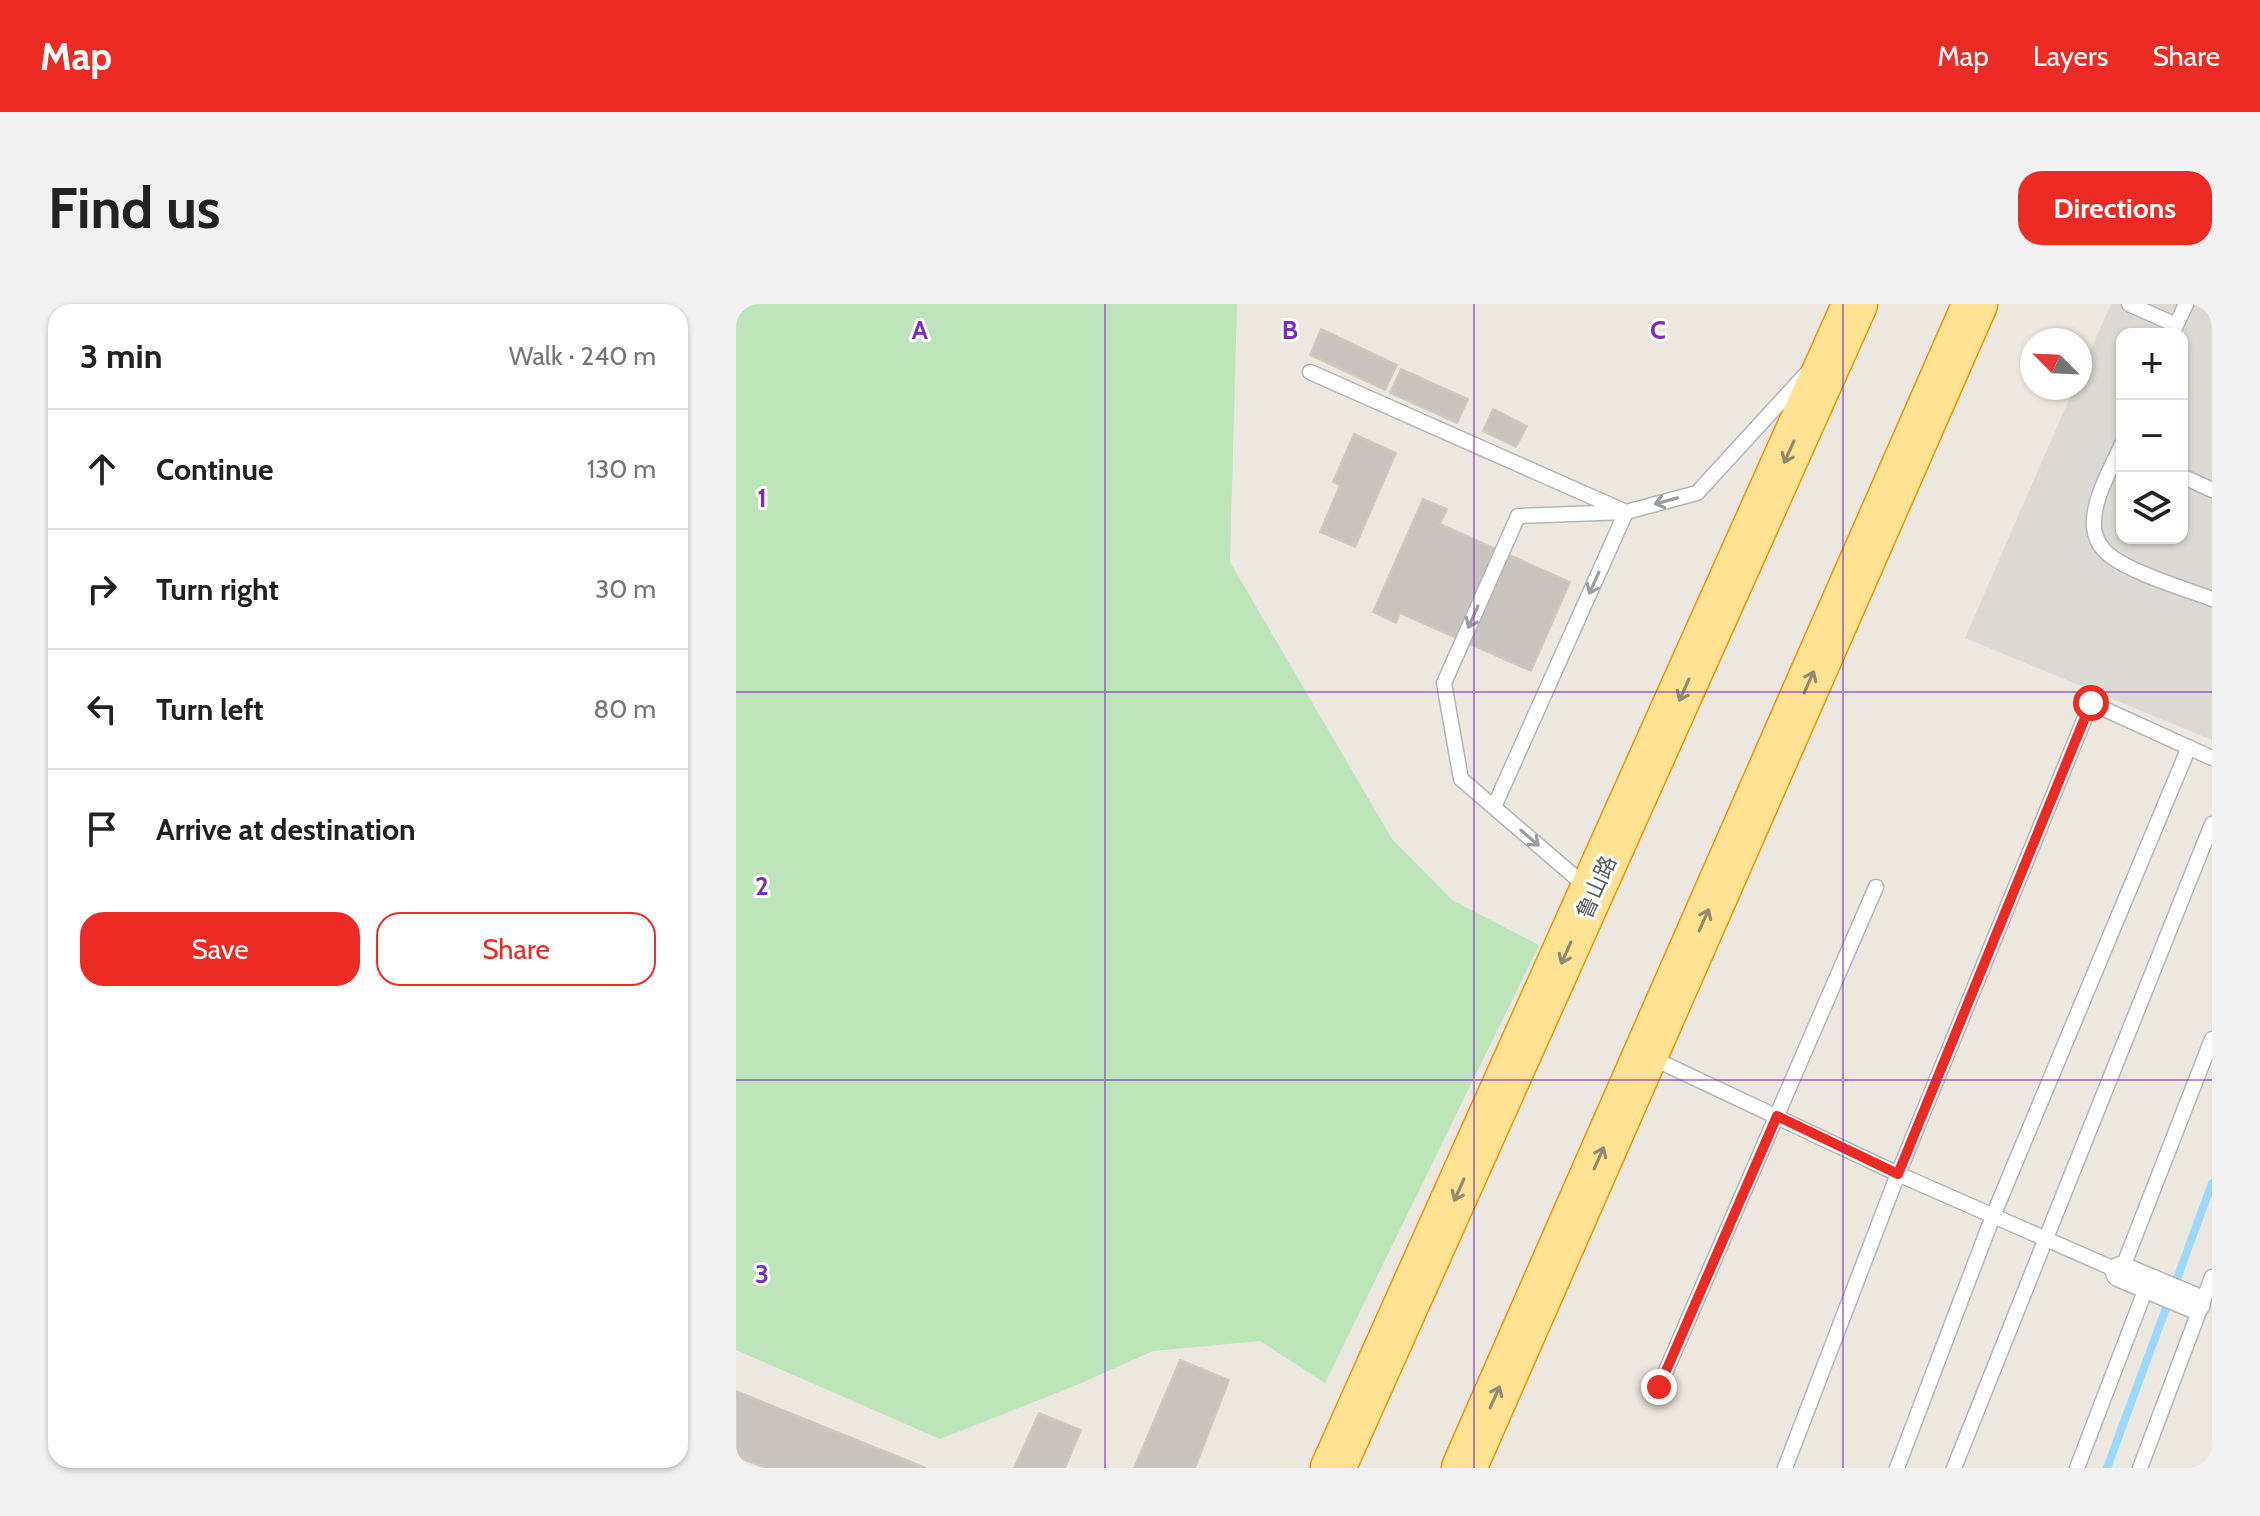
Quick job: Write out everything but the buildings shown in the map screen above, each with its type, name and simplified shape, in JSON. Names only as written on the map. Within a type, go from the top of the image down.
[{"type":"highway","points":[[1464,1468],[1975,304]]},
{"type":"highway","name":"鲁山路","points":[[1333,1468],[1848,320]]},
{"type":"street","points":[[2134,1278],[2203,1305]]},
{"type":"lane","points":[[2129,304],[2172,328]]},
{"type":"lane","points":[[2174,328],[2186,304]]},
{"type":"lane","points":[[1593,892],[1461,779],[1444,683],[1518,516],[1626,512],[1697,493],[1848,320]]},
{"type":"lane","points":[[1310,372],[1626,512]]},
{"type":"lane","points":[[2116,459],[2097,503],[2094,526],[2097,541],[2105,552],[2127,566],[2212,599]]},
{"type":"lane","points":[[2188,479],[2212,490]]},
{"type":"lane","points":[[1494,807],[1626,512]]},
{"type":"lane","points":[[1785,1468],[1898,1174],[2091,703],[2212,758]]},
{"type":"lane","points":[[1897,1468],[1993,1216],[2189,747]]},
{"type":"lane","points":[[1954,1468],[2212,824]]},
{"type":"lane","points":[[1659,1387],[1876,887]]},
{"type":"lane","points":[[2077,1468],[2134,1278],[2212,1039]]},
{"type":"lane","points":[[1645,1055],[1898,1174],[2134,1278]]},
{"type":"lane","points":[[2140,1468],[2212,1277]]},
{"type":"shaded area","points":[[2111,304],[2212,304],[2212,740],[1965,638],[2069,400],[2092,400],[2092,347]]},
{"type":"green space","points":[[736,304],[1237,304],[1230,562],[1392,839],[1452,900],[1539,945],[1325,1383],[1260,1341],[1153,1351],[940,1439],[736,1350]]},
{"type":"waterway","points":[[2174,1287],[2212,1183]]},
{"type":"waterway","points":[[2107,1468],[2169,1300]]},
{"type":"route","points":[[1659,1387],[1777,1116],[1898,1174],[2091,703]]}]
